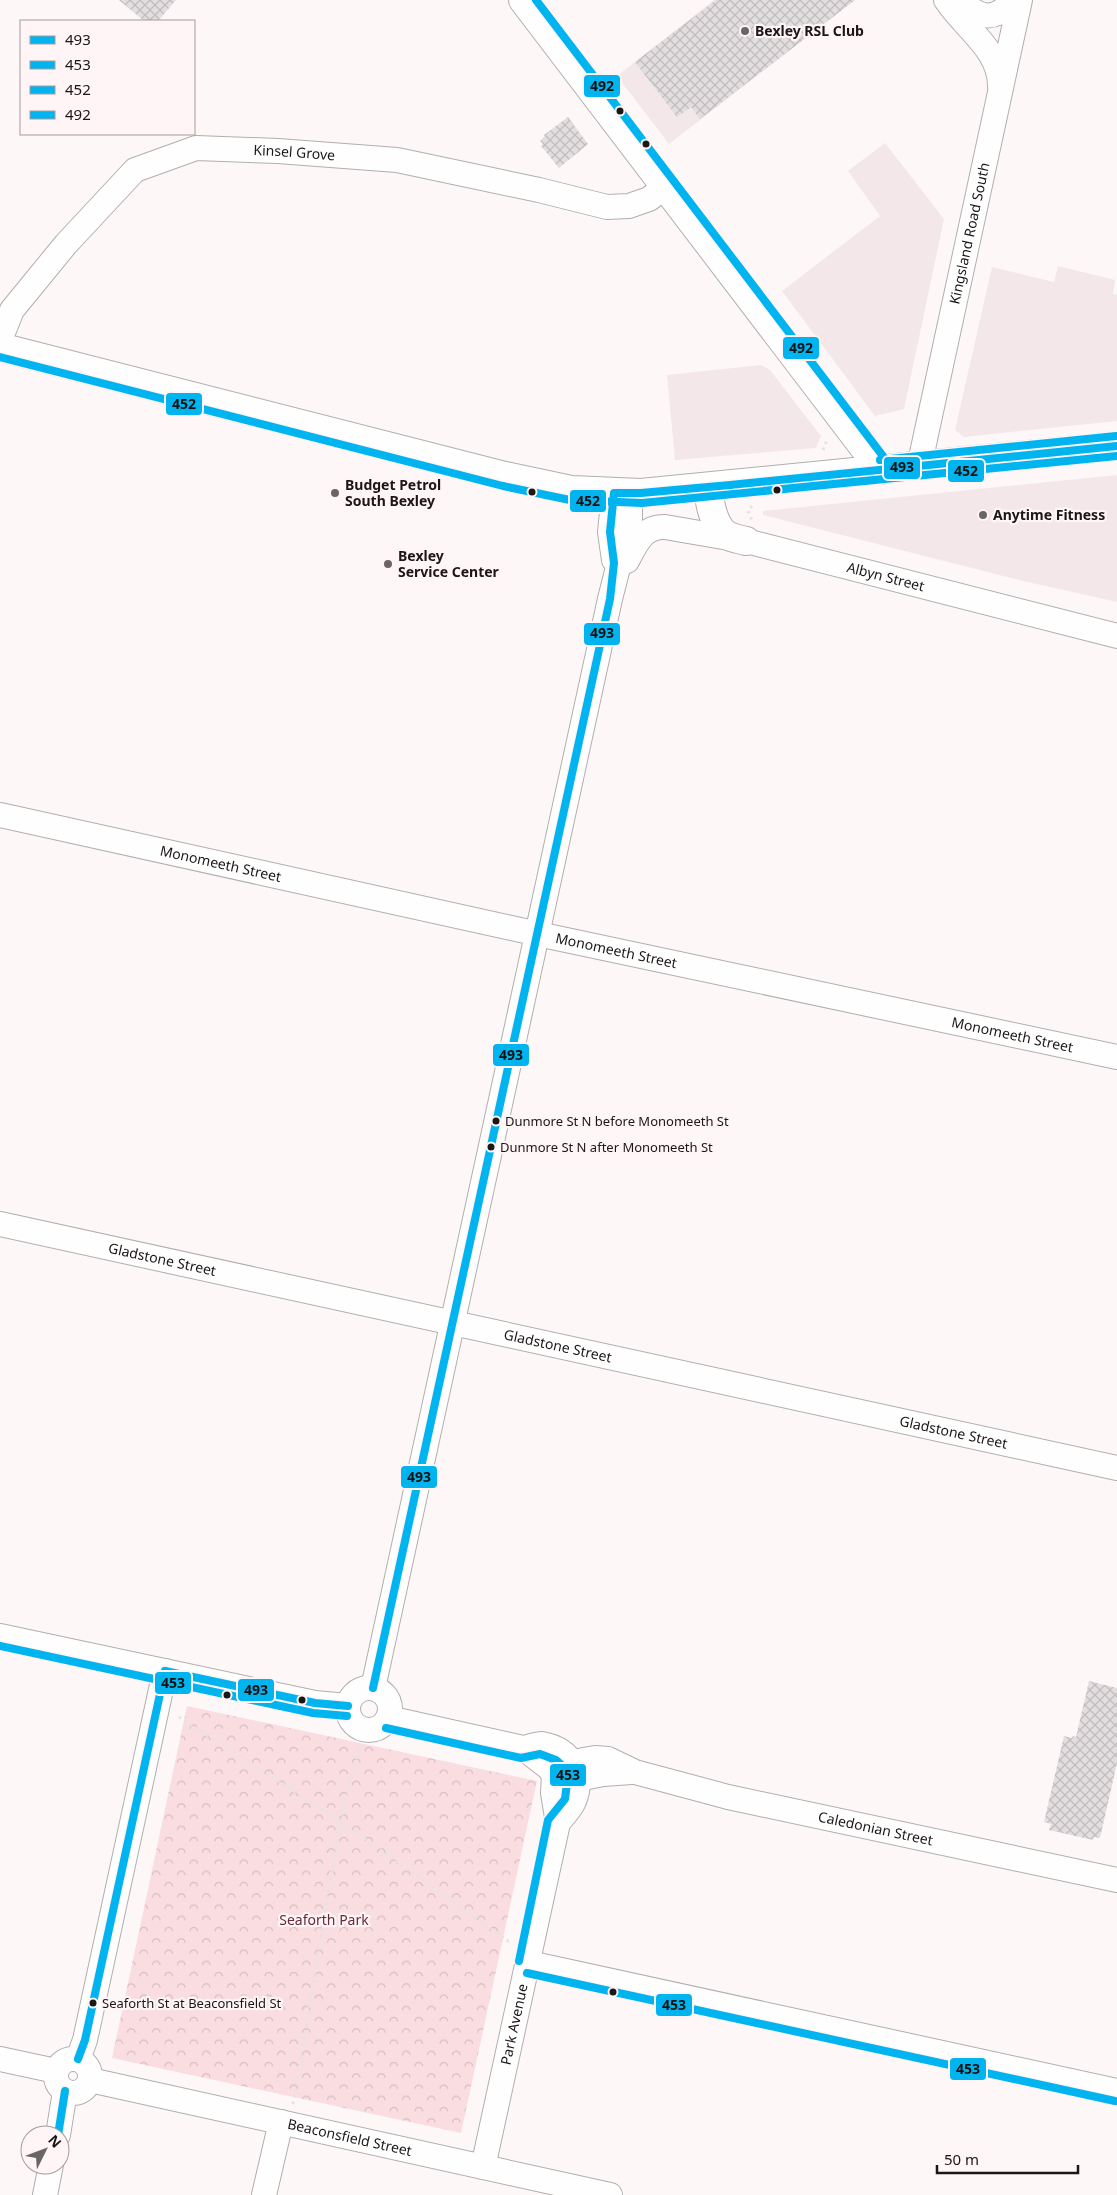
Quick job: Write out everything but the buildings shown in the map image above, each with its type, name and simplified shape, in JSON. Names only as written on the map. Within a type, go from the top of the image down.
[{"type":"main road","points":[[523,0],[882,470]]},
{"type":"main road","points":[[0,347],[505,476],[571,490],[622,493],[719,486],[1117,446]]},
{"type":"main road","points":[[719,486],[739,534],[750,532]]},
{"type":"street","points":[[946,0],[984,45],[995,62],[999,73],[998,103]]},
{"type":"street","points":[[959,0],[982,16],[996,14],[1012,0]]},
{"type":"street","name":"Kingsland Road South","points":[[918,467],[1020,0]]},
{"type":"street","name":"Kinsel Grove","points":[[0,340],[12,310],[66,244],[135,170],[196,148],[278,151],[397,160],[539,190],[607,207],[630,206],[649,199],[665,187]]},
{"type":"street","points":[[373,1688],[610,599],[614,563],[610,532],[622,493]]},
{"type":"street","name":"Albyn Street","points":[[610,599],[617,580],[637,543],[643,534],[653,528],[750,532],[1117,636]]},
{"type":"street","name":"Monomeeth Street","points":[[0,815],[536,933],[1117,1057]]},
{"type":"street","name":"Gladstone Street","points":[[0,1224],[1117,1468]]},
{"type":"street","points":[[0,1636],[315,1702],[348,1706]]},
{"type":"street","points":[[78,2059],[85,2040],[166,1671]]},
{"type":"street","points":[[366,1688],[373,1688],[384,1694],[390,1705],[388,1718],[385,1723],[375,1729],[364,1730],[353,1723],[348,1712],[348,1706],[354,1694],[366,1688]]},
{"type":"street","points":[[388,1718],[523,1748],[541,1744],[561,1751],[571,1773]]},
{"type":"street","name":"Caledonian Street","points":[[571,1773],[595,1758],[608,1759],[635,1772],[728,1797],[1117,1880]]},
{"type":"street","name":"Park Avenue","points":[[483,2167],[558,1823],[574,1803],[571,1773]]},
{"type":"street","points":[[531,1953],[1117,2091]]},
{"type":"street","points":[[0,2059],[61,2081],[75,2093],[80,2091],[90,2080],[87,2065],[78,2059],[67,2059],[58,2066],[61,2081],[59,2125]]},
{"type":"street","name":"Beaconsfield Street","points":[[90,2080],[610,2195]]},
{"type":"street","points":[[264,2195],[286,2123]]},
{"type":"street","points":[[45,2195],[49,2175]]},
{"type":"path","points":[[823,450],[827,440]]},
{"type":"path","points":[[750,532],[748,511],[752,506]]},
{"type":"path","points":[[179,1716],[340,1821],[508,1941],[531,1953]]},
{"type":"path","points":[[286,2123],[297,2076],[340,1821],[364,1730]]},
{"type":"shaded area","name":"Bexley RSL Club","points":[[714,0],[855,0],[669,144],[617,76]]},
{"type":"shaded area","points":[[885,143],[944,219],[904,409],[875,416],[782,291],[880,216],[848,171]]},
{"type":"shaded area","points":[[1058,266],[1115,280],[1113,294],[1117,295],[1117,421],[964,437],[955,430],[992,267],[1054,282]]},
{"type":"shaded area","points":[[761,365],[770,370],[821,436],[816,448],[675,460],[667,375]]},
{"type":"shaded area","points":[[1117,475],[1117,602],[1023,581],[763,515],[763,511]]},
{"type":"green space","name":"Seaforth Park","points":[[187,1706],[537,1781],[461,2133],[112,2058]]},
{"type":"transit line","name":"492","points":[[536,0],[889,464]]},
{"type":"transit line","name":"452","points":[[0,357],[503,486],[570,500],[642,503],[1117,456]]},
{"type":"transit line","name":"492","points":[[880,460],[1116,436]]},
{"type":"transit line","name":"493","points":[[373,1688],[610,599],[614,563],[610,532],[614,493],[641,493],[730,485],[1117,446]]},
{"type":"transit line","name":"453","points":[[0,1646],[313,1713],[347,1716]]},
{"type":"transit line","name":"493","points":[[165,1671],[315,1703],[348,1706]]},
{"type":"transit line","name":"493","points":[[78,2059],[85,2040],[165,1671]]},
{"type":"transit line","name":"453","points":[[386,1728],[521,1758],[540,1754],[556,1760],[565,1768],[568,1775],[565,1799],[548,1820],[519,1961]]},
{"type":"transit line","name":"453","points":[[527,1973],[1115,2101]]},
{"type":"transit line","name":"493","points":[[60,2125],[65,2091]]},
{"type":"place","name":"Bexley RSL Club","points":[[745,31]]},
{"type":"place","name":"Budget Petrol South Bexley","points":[[335,493]]},
{"type":"place","name":"Anytime Fitness","points":[[983,515]]},
{"type":"place","name":"Bexley Service Center","points":[[388,564]]},
{"type":"place","name":"Dunmore St N before Monomeeth St","points":[[496,1121]]},
{"type":"place","name":"Dunmore St N after Monomeeth St","points":[[491,1147]]},
{"type":"place","name":"Seaforth St at Beaconsfield St","points":[[93,2003]]}]
